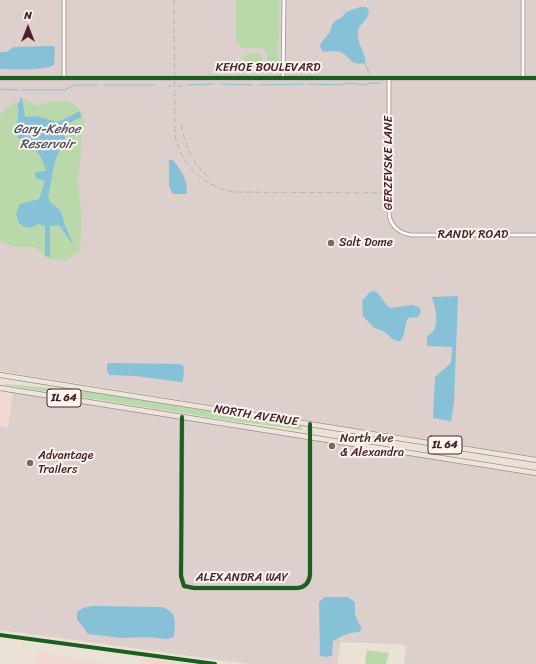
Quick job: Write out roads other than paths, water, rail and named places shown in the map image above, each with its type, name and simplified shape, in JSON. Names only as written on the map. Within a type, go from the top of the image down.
[{"type":"main road","name":"NORTH AVENUE","points":[[0,375],[536,460]]},
{"type":"main road","name":"IL 64","points":[[0,388],[536,473]]},
{"type":"street","points":[[64,0],[64,78]]},
{"type":"street","points":[[283,78],[284,0]]},
{"type":"street","points":[[523,0],[523,78]]},
{"type":"street","name":"KEHOE BOULEVARD","points":[[0,78],[536,78]]},
{"type":"street","name":"GERZEVSKE LANE","points":[[389,78],[389,215],[393,226],[402,232],[411,235]]},
{"type":"street","name":"RANDY ROAD","points":[[411,235],[536,235]]},
{"type":"street","name":"ALEXANDRA WAY","points":[[182,417],[182,576],[184,586],[191,588],[298,588],[306,584],[310,576],[310,424]]},
{"type":"water","points":[[360,7],[366,7],[369,10],[367,18],[358,30],[359,41],[365,56],[365,63],[356,63],[340,52],[323,52],[320,47],[321,43],[330,32],[332,25],[336,20],[341,18],[346,12]]},
{"type":"water","points":[[14,47],[55,47],[54,65],[36,69],[0,69],[0,52],[6,52]]},
{"type":"water","name":"Gary-Kehoe Reservoir","points":[[20,98],[22,98],[25,117],[36,116],[58,122],[80,111],[81,117],[62,127],[65,138],[55,161],[48,197],[51,203],[59,209],[62,214],[64,223],[74,246],[59,225],[50,226],[50,257],[45,256],[45,226],[38,224],[28,228],[19,223],[16,214],[20,204],[39,199],[45,181],[35,178],[35,172],[46,171],[42,160],[36,151],[28,143],[18,138],[14,130],[18,120],[18,103],[20,102]]},
{"type":"water","points":[[169,160],[173,160],[179,168],[186,184],[187,194],[173,194],[169,186]]},
{"type":"water","points":[[374,291],[390,308],[412,305],[419,307],[421,312],[418,317],[408,318],[402,339],[400,341],[396,341],[383,331],[374,328],[363,316],[362,301],[370,292]]},
{"type":"water","points":[[458,296],[454,402],[451,421],[433,418],[435,377],[451,363],[452,347],[427,346],[427,336],[433,331],[436,322],[436,314],[432,297]]},
{"type":"water","points":[[107,364],[181,364],[184,367],[183,381],[110,375],[107,372]]},
{"type":"water","points":[[325,597],[347,597],[355,602],[355,614],[362,629],[359,632],[339,637],[333,641],[332,656],[326,657],[320,656],[319,602]]},
{"type":"water","points":[[92,606],[161,607],[173,614],[175,622],[174,637],[167,639],[145,637],[122,638],[88,634],[77,619],[77,612],[83,608]]},
{"type":"waterway","points":[[365,63],[369,73]]},
{"type":"waterway","points":[[309,84],[339,85],[350,83],[364,85],[381,83]]},
{"type":"waterway","points":[[188,85],[214,84]]},
{"type":"waterway","points":[[222,84],[252,85]]},
{"type":"waterway","points":[[258,85],[304,84]]},
{"type":"waterway","points":[[22,90],[65,90],[74,85],[97,85]]},
{"type":"waterway","points":[[104,85],[154,85]]},
{"type":"waterway","points":[[0,89],[19,90]]},
{"type":"railway","points":[[174,0],[175,135],[182,156],[195,172],[212,185],[233,192],[382,193]]},
{"type":"railway","points":[[181,125],[185,140],[194,161],[210,178]]},
{"type":"place","name":"Salt Dome","points":[[331,243]]},
{"type":"place","name":"North Ave & Alexandra","points":[[332,446]]},
{"type":"place","name":"Advantage Trailers","points":[[30,463]]}]
